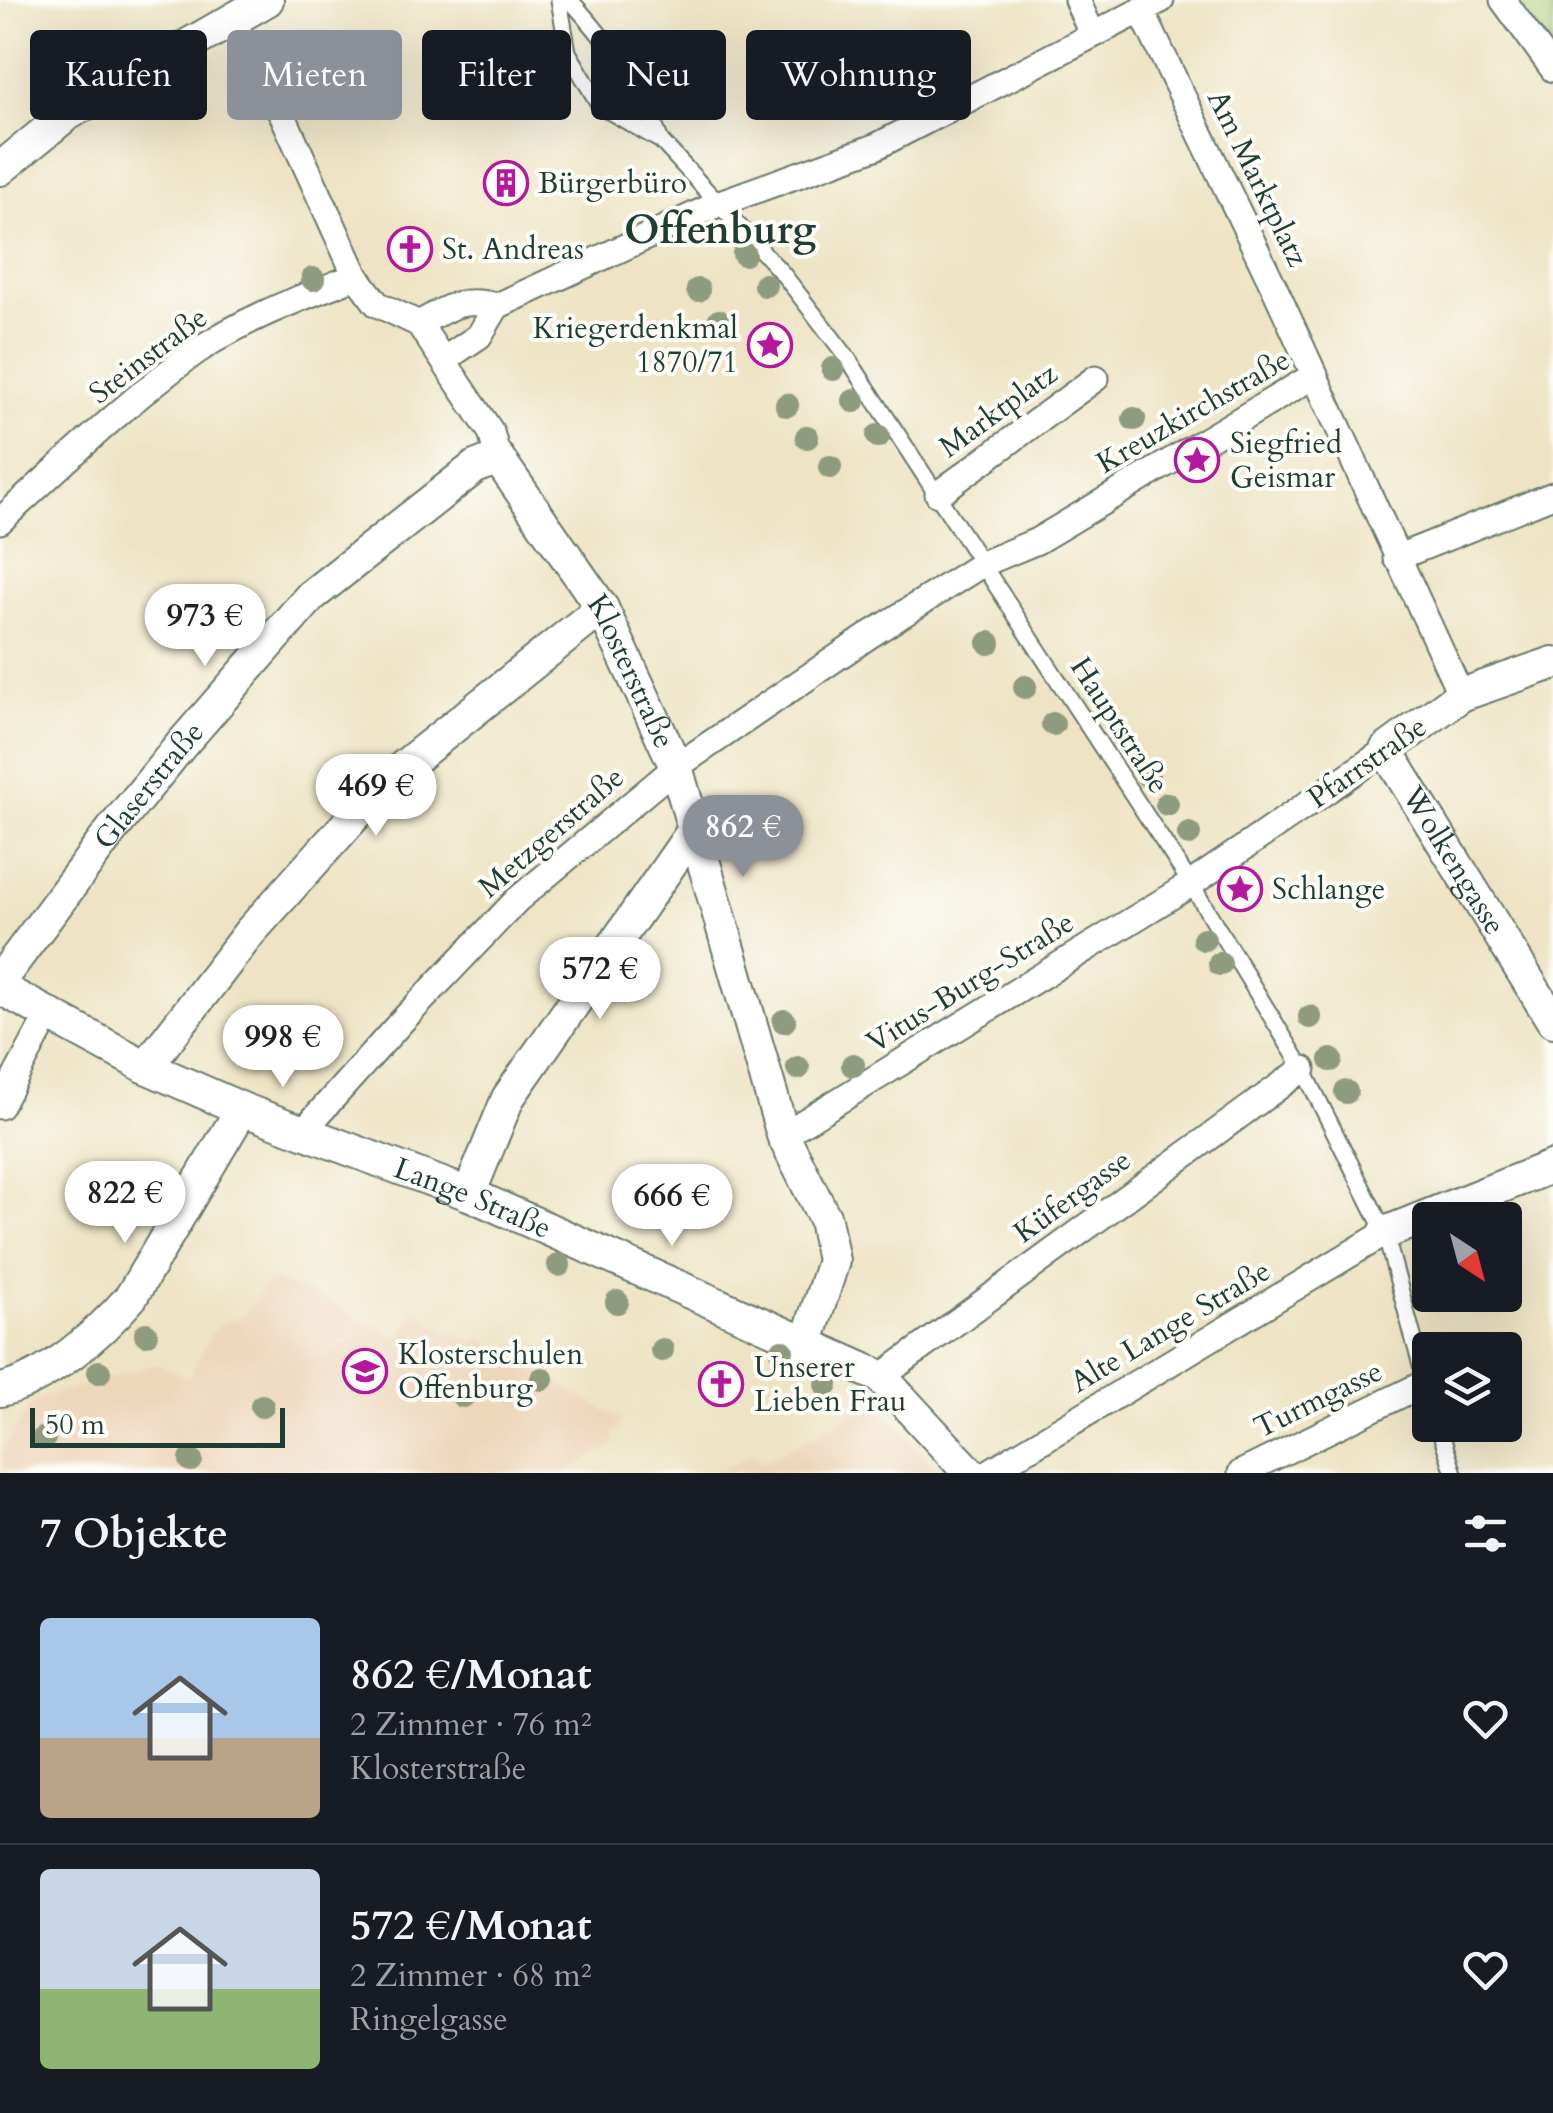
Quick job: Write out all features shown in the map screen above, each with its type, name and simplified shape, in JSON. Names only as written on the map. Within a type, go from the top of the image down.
[{"type":"street","points":[[0,169],[66,115],[226,9],[268,0]]},
{"type":"street","points":[[1077,0],[1092,34]]},
{"type":"street","points":[[1503,0],[1553,69]]},
{"type":"street","points":[[445,359],[479,336],[496,306],[720,203],[874,147],[1151,5]]},
{"type":"street","name":"Am Marktplatz","points":[[1151,5],[1315,376]]},
{"type":"street","points":[[226,9],[284,118],[356,276],[377,304],[419,324],[456,303],[477,301],[496,306]]},
{"type":"street","name":"Steinstraße","points":[[0,520],[121,412],[200,349],[284,305],[356,276]]},
{"type":"street","name":"Klosterstraße","points":[[419,324],[491,432],[498,458],[602,608],[676,767],[783,1135],[825,1220],[833,1261],[806,1342]]},
{"type":"street","name":"Kreuzkirchstraße","points":[[982,564],[1037,541],[1315,376],[1461,695]]},
{"type":"street","name":"Marktplatz","points":[[938,494],[1096,378]]},
{"type":"street","name":"Glaserstraße","points":[[0,980],[124,816],[230,687],[312,596],[475,467],[498,458]]},
{"type":"street","points":[[1396,558],[1553,495]]},
{"type":"street","name":"Metzgerstraße","points":[[304,1130],[517,900],[676,767],[982,564]]},
{"type":"street","points":[[146,1066],[250,932],[387,780],[602,608]]},
{"type":"street","name":"Pfarrstraße","points":[[1191,884],[1461,695],[1553,663]]},
{"type":"street","name":"Wolkengasse","points":[[1386,750],[1553,1021]]},
{"type":"street","points":[[470,1194],[508,1098],[694,830]]},
{"type":"street","name":"Vitus-Burg-Straße","points":[[783,1135],[1191,884]]},
{"type":"street","name":"Lange Straße","points":[[0,988],[146,1066],[242,1109],[470,1194],[881,1377],[970,1473]]},
{"type":"street","points":[[0,1106],[50,1014]]},
{"type":"street","name":"Küfergasse","points":[[881,1377],[1303,1069]]},
{"type":"street","points":[[0,1390],[47,1369],[111,1320],[132,1298],[242,1109]]},
{"type":"street","points":[[1385,1234],[1553,1166]]},
{"type":"street","name":"Alte Lange Straße","points":[[988,1473],[1385,1234]]},
{"type":"street","name":"Turmgasse","points":[[1240,1473],[1412,1398]]},
{"type":"lane","name":"Hauptstraße","points":[[559,0],[568,52],[600,106],[661,141],[783,274],[847,358],[1191,884],[1303,1069],[1385,1234],[1412,1335]]},
{"type":"lane","name":"Hauptstraße","points":[[570,0],[610,43],[648,108],[661,141]]},
{"type":"lane","points":[[1444,1442],[1454,1473]]},
{"type":"shaded area","name":"Klosterschulen Offenburg","points":[[271,1279],[311,1294],[400,1339],[413,1312],[475,1344],[479,1339],[623,1420],[613,1433],[615,1444],[564,1473],[18,1473],[0,1464],[0,1453],[34,1400],[157,1364],[188,1378],[215,1328],[242,1316]]},
{"type":"shaded area","points":[[877,1403],[940,1473],[715,1473],[755,1452],[762,1462]]},
{"type":"green space","points":[[1513,0],[1553,0],[1553,48]]},
{"type":"place","name":"Bürgerbüro","points":[[506,183]]},
{"type":"place","name":"St. Andreas","points":[[410,249]]},
{"type":"place","name":"Kriegerdenkmal 1870/71","points":[[770,345]]},
{"type":"place","name":"Siegfried Geismar","points":[[1197,460]]},
{"type":"place","name":"Schlange","points":[[1240,889]]},
{"type":"place","name":"Klosterschulen Offenburg","points":[[365,1371]]},
{"type":"place","name":"Unserer Lieben Frau","points":[[721,1384]]},
{"type":"district","name":"Offenburg","points":[[720,229]]}]
